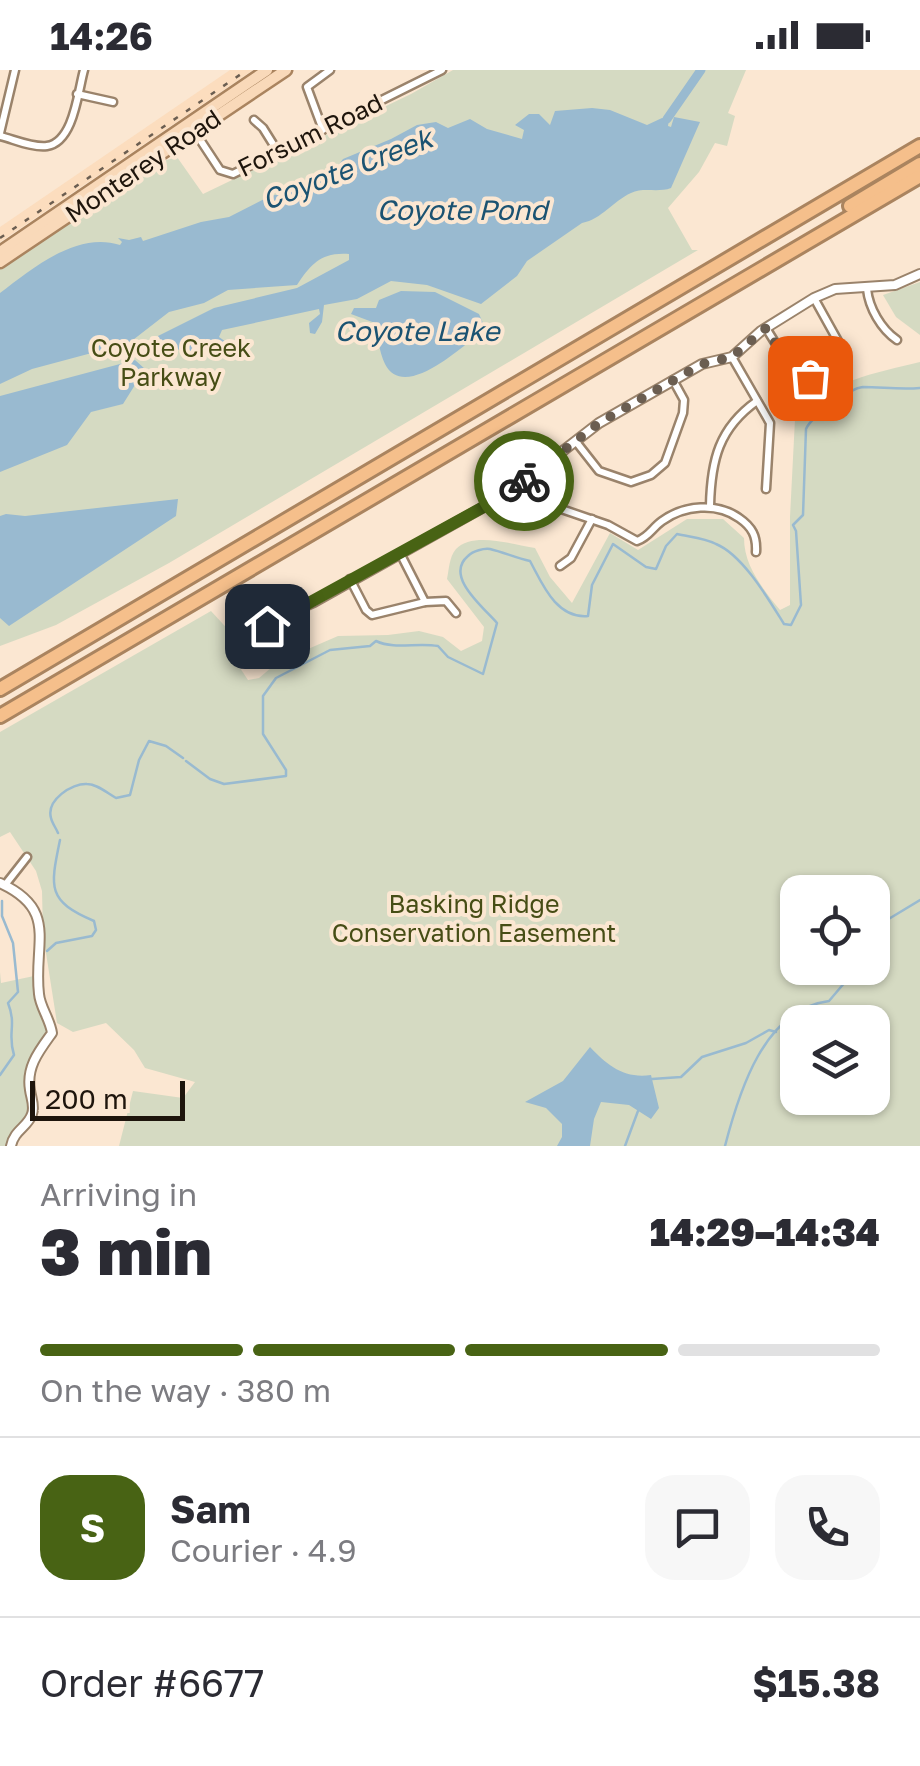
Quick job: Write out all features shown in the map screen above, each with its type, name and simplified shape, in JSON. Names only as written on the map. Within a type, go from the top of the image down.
[{"type":"highway","points":[[0,689],[920,146]]},
{"type":"highway","points":[[837,196],[857,193],[920,160]]},
{"type":"highway","points":[[811,238],[816,226],[920,160]]},
{"type":"highway","points":[[0,716],[920,176]]},
{"type":"main road","name":"Monterey Road","points":[[0,252],[267,70]]},
{"type":"main road","name":"Monterey Road","points":[[0,262],[286,70]]},
{"type":"street","points":[[15,70],[0,134],[44,147],[67,129],[84,70]]},
{"type":"street","points":[[323,130],[307,87],[330,70]]},
{"type":"street","name":"Forsum Road","points":[[194,131],[220,170],[233,174],[442,70]]},
{"type":"street","points":[[77,94],[113,102]]},
{"type":"street","points":[[254,120],[278,152]]},
{"type":"street","points":[[253,642],[276,619],[314,602],[522,484],[599,423],[702,364],[732,357],[766,328],[814,298],[835,289],[894,285],[918,275]]},
{"type":"street","points":[[866,288],[870,306],[885,330],[898,340]]},
{"type":"street","points":[[766,328],[795,375],[802,379],[839,360],[844,352],[814,298]]},
{"type":"street","points":[[732,357],[771,426],[766,489]]},
{"type":"street","points":[[577,443],[598,471],[631,482],[651,475],[666,463],[683,413],[684,400],[674,380]]},
{"type":"street","points":[[710,506],[711,472],[718,446],[732,422],[757,401]]},
{"type":"street","points":[[522,484],[538,500],[592,519],[637,541],[672,515],[710,506],[728,511],[744,521],[755,536],[756,552]]},
{"type":"street","points":[[560,566],[570,558],[592,519]]},
{"type":"street","points":[[399,552],[425,602]]},
{"type":"street","points":[[350,580],[372,615],[446,601],[456,613]]},
{"type":"street","points":[[11,1146],[17,1130],[31,1118],[34,1108],[28,1084],[33,1059],[52,1033],[39,998],[40,919],[32,902],[2,884],[26,857]]},
{"type":"shaded area","points":[[230,70],[253,70],[0,242],[0,227]]},
{"type":"green space","name":"Coyote Creek Parkway","points":[[453,70],[746,70],[728,113],[735,116],[727,146],[715,143],[699,172],[668,208],[692,250],[698,250],[169,563],[56,625],[0,646],[0,262],[63,220],[75,219],[142,175],[147,176],[142,167],[177,157],[203,194]]},
{"type":"green space","points":[[920,282],[920,335],[896,317],[883,295]]},
{"type":"green space","name":"Basking Ridge Conservation Easement","points":[[920,362],[920,1146],[119,1146],[133,1091],[183,1098],[195,1082],[145,1068],[134,1050],[106,1023],[73,1032],[57,1023],[43,934],[42,891],[36,871],[10,832],[0,837],[0,732],[211,611],[245,648],[240,668],[248,680],[259,678],[278,662],[338,636],[419,631],[443,637],[461,651],[482,641],[484,627],[447,579],[456,549],[473,541],[535,548],[550,577],[572,603],[610,533],[638,550],[687,519],[723,519],[744,538],[751,568],[780,610],[790,605],[795,419],[836,387]]},
{"type":"green space","points":[[0,972],[1,983],[34,976],[38,1004],[49,1031],[26,1085],[30,1110],[11,1135],[9,1146],[0,1146]]},
{"type":"water","name":"Coyote Pond","points":[[610,110],[647,125],[662,118],[669,119],[671,127],[674,117],[700,122],[671,188],[636,191],[625,196],[527,261],[517,276],[481,304],[427,285],[391,281],[357,299],[324,305],[322,322],[315,334],[310,333],[309,323],[320,314],[319,309],[222,330],[219,337],[229,344],[225,357],[162,347],[158,342],[158,336],[214,308],[297,288],[349,260],[349,254],[331,255],[312,265],[297,285],[228,290],[204,303],[169,312],[129,343],[32,369],[0,384],[0,293],[56,254],[88,243],[120,245],[118,238],[141,237],[143,241],[229,217],[270,196],[309,188],[330,176],[343,159],[417,125],[436,122],[448,128],[470,119],[487,129],[522,139],[524,130],[515,125],[529,114],[539,114],[550,125],[555,111]]},
{"type":"water","name":"Coyote Lake","points":[[401,291],[435,292],[479,314],[486,330],[475,344],[469,342],[427,371],[403,377],[393,373],[383,359],[375,323],[351,314],[354,308],[376,308],[379,300]]},
{"type":"water","points":[[135,360],[145,369],[123,404],[91,412],[67,445],[0,472],[0,396]]},
{"type":"water","points":[[178,499],[176,516],[9,626],[0,618],[0,516]]},
{"type":"water","points":[[590,1047],[617,1069],[632,1075],[651,1075],[659,1108],[651,1119],[629,1105],[601,1102],[590,1146],[557,1146],[562,1124],[546,1108],[525,1102],[563,1081]]},
{"type":"waterway","name":"Coyote Creek","points":[[667,119],[701,70]]},
{"type":"waterway","points":[[186,761],[224,784],[286,776],[263,734],[263,696],[276,678],[330,650],[370,646],[376,641],[438,646],[448,657],[483,674],[497,623],[468,591],[460,573],[468,556],[482,549],[530,561],[559,606],[567,612],[588,616],[592,585],[613,544],[646,567],[656,569],[666,546],[677,534],[702,539],[736,558],[784,624],[791,625],[801,605],[793,525],[803,515],[806,429],[823,411],[857,389],[920,388]]},
{"type":"waterway","points":[[58,833],[50,811],[56,799],[81,784],[98,787],[116,798],[130,795],[139,760],[149,741],[166,746],[183,758]]},
{"type":"waterway","points":[[47,951],[56,943],[92,936],[96,930],[94,921],[67,907],[56,891],[54,870],[60,840]]},
{"type":"waterway","points":[[890,918],[920,900]]},
{"type":"waterway","points":[[0,1075],[14,1055],[8,1003],[18,992],[13,943],[2,916],[2,901]]},
{"type":"waterway","points":[[725,1146],[747,1078],[771,1036],[806,1007],[829,1001],[843,985]]},
{"type":"waterway","points":[[652,1079],[681,1077],[702,1057],[746,1043],[769,1030],[776,1032]]},
{"type":"waterway","points":[[625,1146],[638,1111]]},
{"type":"railway","points":[[0,238],[247,70]]},
{"type":"way so far","points":[[524,481],[599,423],[702,364],[732,357],[766,328],[795,375],[810,378]]},
{"type":"route","points":[[267,626],[524,481]]}]
